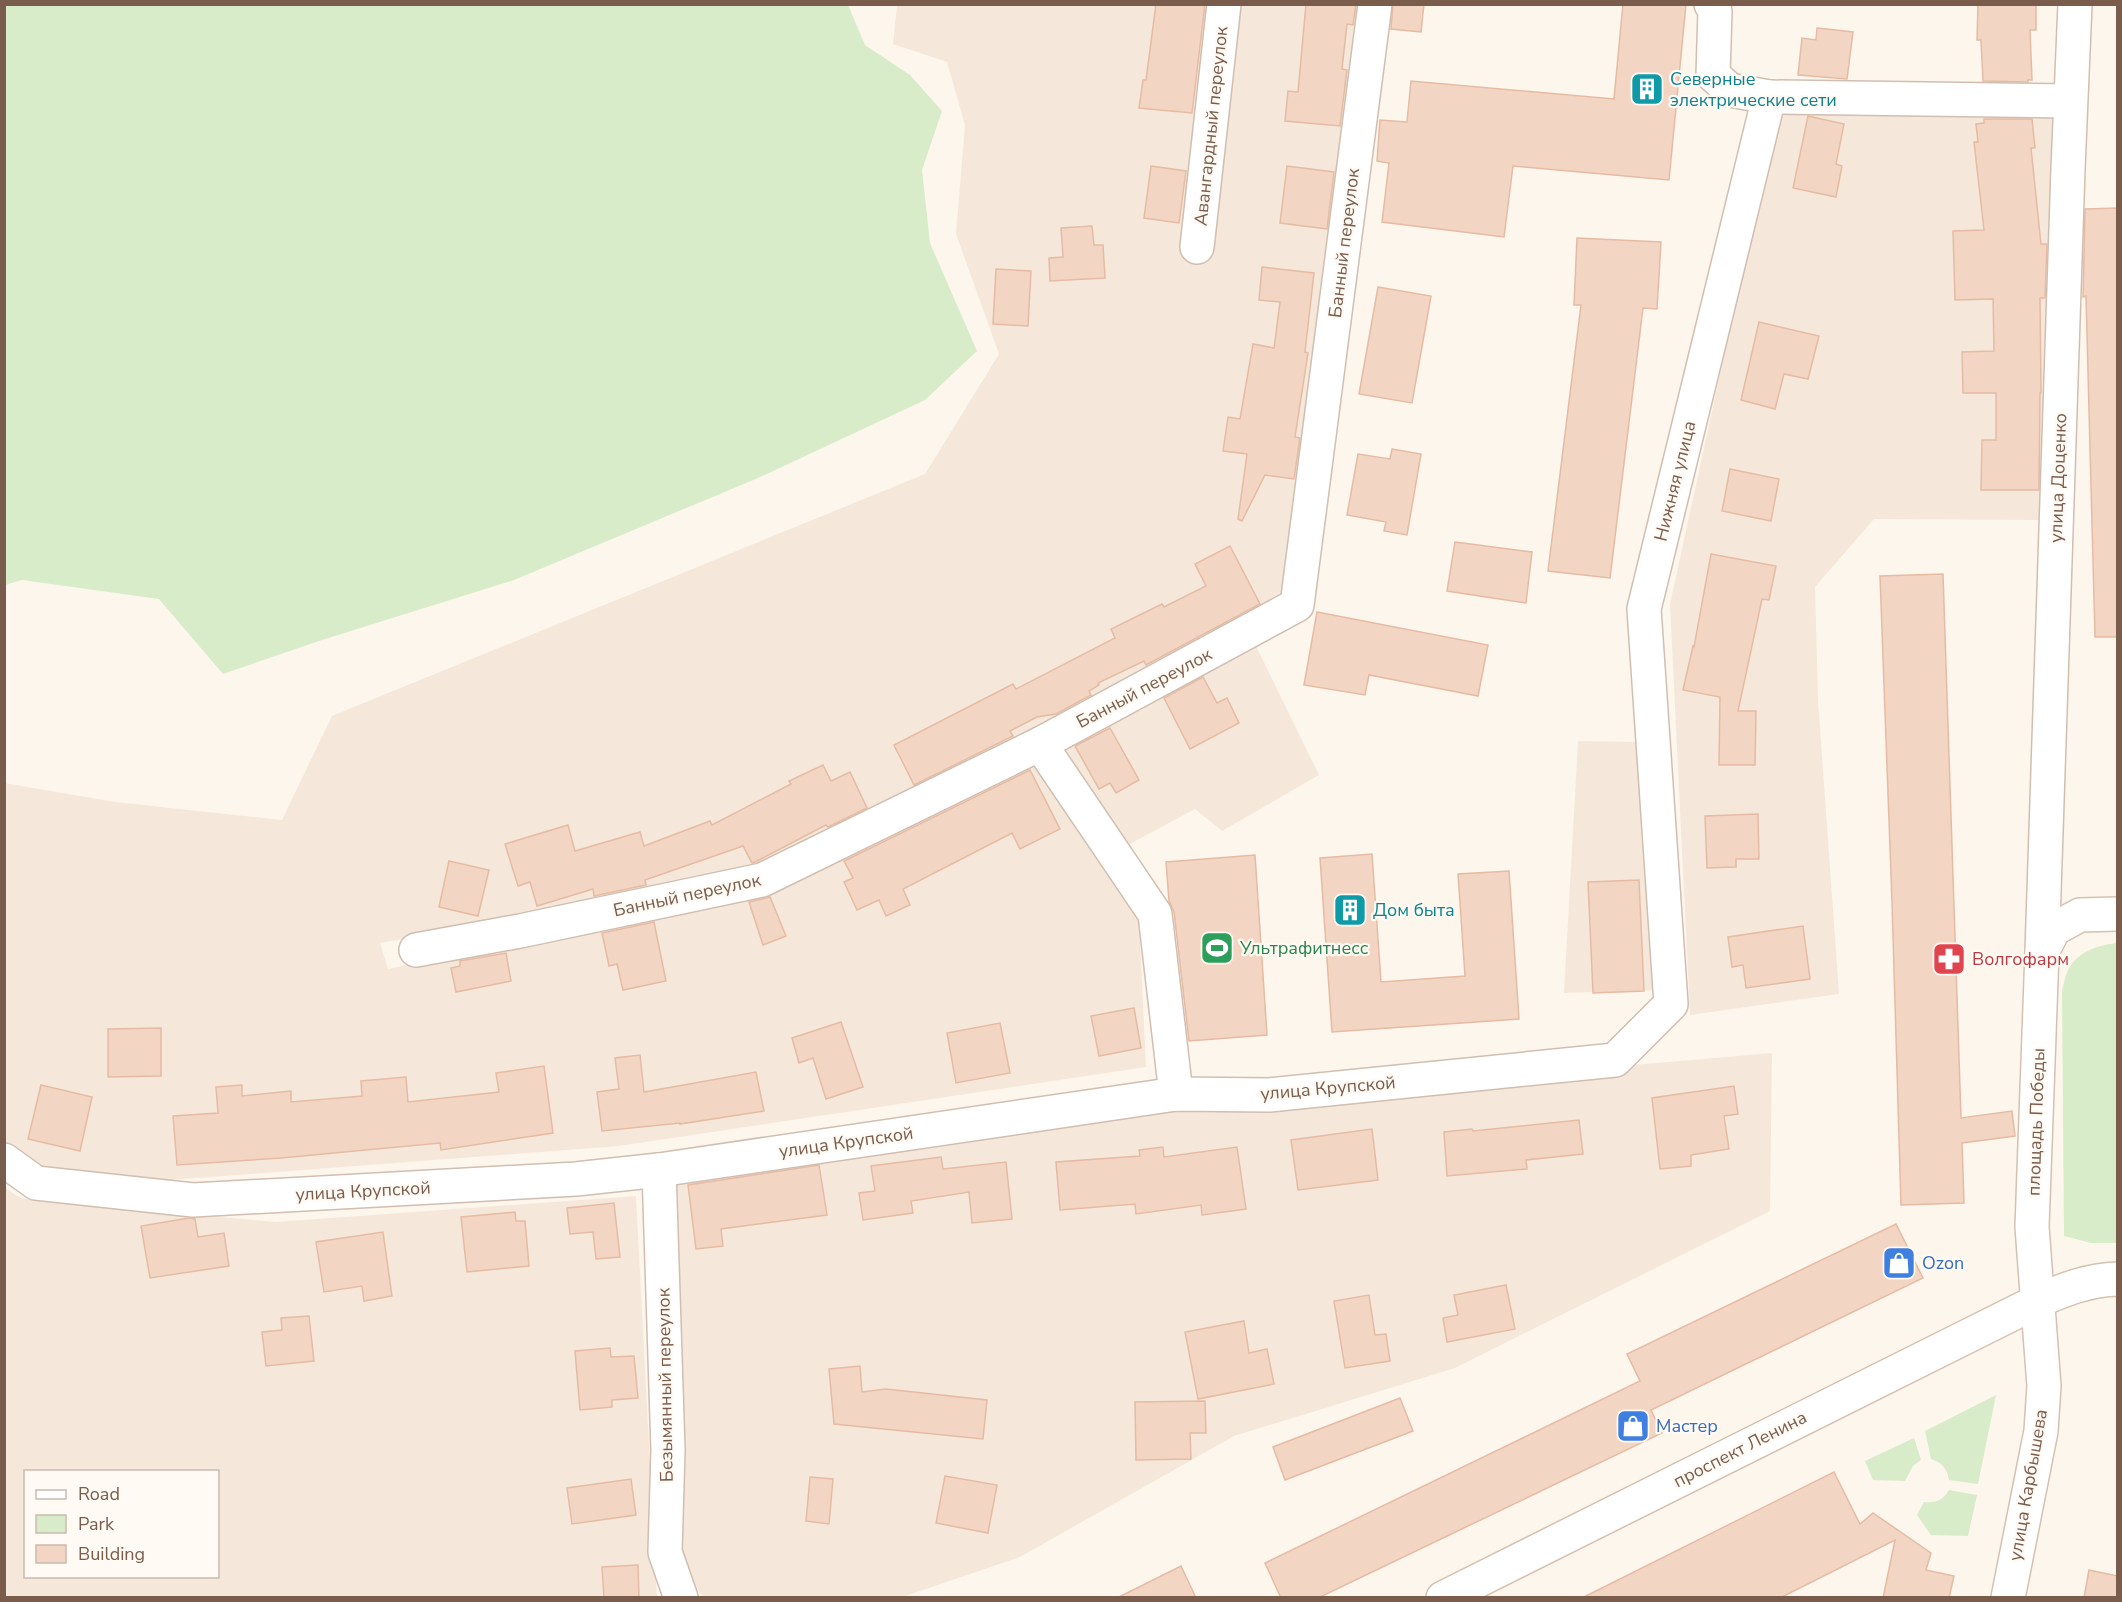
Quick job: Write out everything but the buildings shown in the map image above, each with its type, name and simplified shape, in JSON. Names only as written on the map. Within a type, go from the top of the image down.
[{"type":"street","name":"Авангардный переулок","points":[[1197,247],[1224,4]]},
{"type":"street","name":"Банный переулок","points":[[416,950],[520,931],[762,880],[1040,744],[1297,605],[1375,4]]},
{"type":"street","points":[[1711,4],[1714,11],[1713,75],[1730,90],[1769,97],[2070,101]]},
{"type":"street","name":"улица Доценко","points":[[2042,952],[2075,4]]},
{"type":"street","name":"Нижняя улица","points":[[1671,1004],[1644,609],[1769,97]]},
{"type":"street","points":[[1040,744],[1155,914],[1176,1094]]},
{"type":"street","name":"площадь Победы","points":[[2038,1301],[2032,1227],[2042,952],[2054,929],[2080,915],[2118,915]]},
{"type":"street","name":"улица Крупской","points":[[4,1160],[36,1183],[193,1200],[576,1179],[659,1170],[1176,1094],[1269,1095],[1615,1060],[1671,1004]]},
{"type":"street","name":"Безымянный переулок","points":[[659,1170],[668,1450],[665,1552],[681,1598]]},
{"type":"street","points":[[2038,1301],[2072,1286],[2094,1280],[2118,1279]]},
{"type":"street","name":"проспект Ленина","points":[[1443,1598],[2038,1301]]},
{"type":"street","name":"улица Карбышева","points":[[2008,1598],[2041,1431],[2044,1386],[2038,1301]]},
{"type":"shaded area","points":[[897,5],[1363,5],[1289,600],[756,875],[380,943],[388,969],[765,888],[1036,755],[1139,920],[1146,1067],[619,1146],[170,1180],[38,1171],[5,1143],[4,783],[115,802],[282,820],[332,716],[925,474],[999,354],[956,234],[965,125],[947,62],[893,44]]},
{"type":"shaded area","points":[[1779,104],[2054,109],[2044,520],[1874,519],[1815,587],[1818,700],[1839,994],[1690,1015],[1670,604]]},
{"type":"shaded area","points":[[1254,642],[1319,775],[1222,831],[1195,809],[1115,852],[1051,744]]},
{"type":"shaded area","points":[[1578,741],[1641,742],[1658,990],[1564,993]]},
{"type":"shaded area","points":[[1772,1053],[1770,1211],[1455,1368],[1234,1436],[1020,1557],[902,1597],[703,1597],[683,1570],[668,1176],[1175,1105]]},
{"type":"shaded area","points":[[4,1187],[20,1198],[276,1222],[636,1196],[657,1597],[5,1597]]},
{"type":"green space","points":[[5,4],[848,5],[865,45],[910,75],[942,111],[922,170],[930,243],[977,351],[925,400],[758,478],[514,580],[322,640],[223,674],[159,599],[22,580],[5,585]]},
{"type":"green space","points":[[2117,943],[2117,1243],[2091,1243],[2064,1236],[2062,991],[2068,971],[2078,957],[2097,947]]},
{"type":"green space","points":[[1996,1395],[1978,1484],[1949,1480],[1943,1466],[1931,1459],[1925,1431]]},
{"type":"green space","points":[[1914,1438],[1921,1460],[1913,1466],[1905,1481],[1873,1480],[1865,1461]]},
{"type":"green space","points":[[1949,1490],[1977,1495],[1968,1536],[1931,1535],[1917,1515],[1924,1502],[1938,1500],[1944,1497]]},
{"type":"place","name":"Северные электрические сети","points":[[1647,89]]},
{"type":"place","name":"Дом быта","points":[[1350,910]]},
{"type":"place","name":"Ультрафитнесс","points":[[1217,948]]},
{"type":"place","name":"Волгофарм","points":[[1949,959]]},
{"type":"place","name":"Ozon","points":[[1899,1263]]},
{"type":"place","name":"Мастер","points":[[1633,1426]]}]
